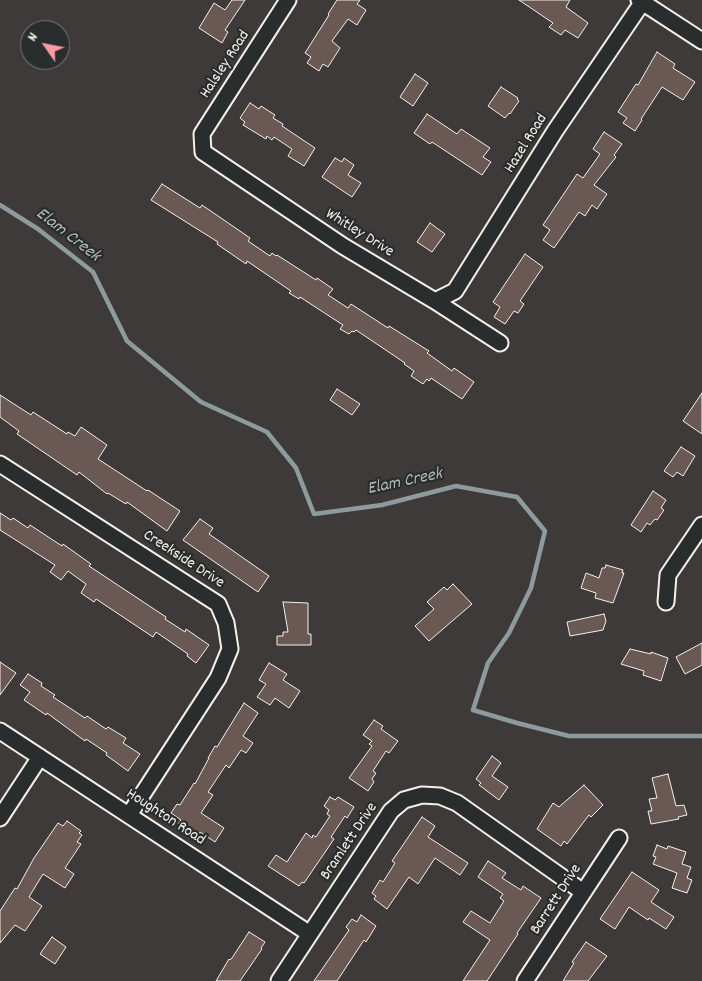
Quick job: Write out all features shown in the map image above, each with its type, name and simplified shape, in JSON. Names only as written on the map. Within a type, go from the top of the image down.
[{"type":"street","name":"Halsley Road","points":[[203,152],[202,134],[288,0]]},
{"type":"street","points":[[642,1],[702,41]]},
{"type":"street","name":"Hazel Road","points":[[435,301],[455,290],[555,131],[642,1]]},
{"type":"street","name":"Whitley Drive","points":[[203,152],[343,246],[435,301],[500,343]]},
{"type":"street","name":"Creekside Drive","points":[[0,464],[218,604],[226,623],[230,649],[218,678],[128,815]]},
{"type":"street","points":[[666,602],[668,575],[702,524]]},
{"type":"street","name":"Houghton Road","points":[[0,731],[310,934]]},
{"type":"street","points":[[0,818],[40,757]]},
{"type":"street","name":"Bramlett Drive","points":[[279,981],[391,811],[404,800],[422,795],[440,796],[457,803],[583,892]]},
{"type":"street","name":"Barrett Drive","points":[[525,981],[619,838]]},
{"type":"building","points":[[232,0],[245,0],[225,30],[228,32],[222,43],[199,28],[214,3],[225,10]]},
{"type":"building","points":[[337,0],[360,0],[357,4],[366,10],[357,25],[348,19],[332,41],[340,48],[328,67],[323,64],[319,71],[307,63],[311,57],[305,53]]},
{"type":"building","points":[[519,0],[570,0],[566,7],[588,23],[578,38],[565,30],[561,35],[549,27],[553,23]]},
{"type":"building","points":[[657,52],[675,64],[673,68],[695,82],[683,100],[662,87],[635,131],[623,123],[627,118],[618,112],[636,84],[638,85]]},
{"type":"building","points":[[415,74],[428,83],[413,106],[400,97]]},
{"type":"building","points":[[501,87],[518,98],[519,101],[505,118],[488,106]]},
{"type":"building","points":[[250,103],[259,109],[261,106],[275,115],[273,118],[283,124],[282,126],[315,148],[304,166],[288,156],[292,149],[274,137],[272,140],[267,136],[266,139],[243,125],[245,122],[240,118]]},
{"type":"building","points":[[427,114],[457,134],[461,129],[490,148],[483,157],[491,162],[482,175],[432,142],[430,144],[414,133]]},
{"type":"building","points":[[604,132],[622,144],[614,155],[616,157],[594,185],[607,194],[597,209],[592,205],[585,216],[579,212],[554,248],[543,240],[550,230],[543,225],[577,174],[583,178],[600,154],[593,149]]},
{"type":"building","points":[[335,158],[342,162],[344,158],[354,165],[348,175],[361,183],[352,197],[322,177]]},
{"type":"building","points":[[162,184],[200,208],[202,205],[250,238],[248,241],[270,256],[272,253],[277,255],[316,280],[317,278],[333,289],[328,295],[348,308],[351,304],[388,328],[389,326],[429,351],[427,353],[452,371],[454,368],[474,382],[462,399],[431,378],[429,381],[427,379],[423,384],[411,376],[414,371],[405,363],[356,330],[349,334],[340,329],[343,325],[300,297],[299,299],[289,293],[291,291],[247,261],[246,264],[217,244],[218,242],[151,200]]},
{"type":"building","points":[[430,223],[445,234],[432,252],[417,242]]},
{"type":"building","points":[[525,254],[543,267],[520,301],[524,304],[518,313],[514,311],[505,324],[494,317],[500,307],[493,302]]},
{"type":"building","points":[[337,389],[360,404],[352,415],[330,400]]},
{"type":"building","points":[[702,393],[702,434],[683,421]]},
{"type":"building","points":[[0,395],[31,415],[33,412],[67,434],[68,432],[75,436],[81,427],[107,445],[98,459],[180,511],[167,531],[127,502],[126,504],[107,494],[79,472],[77,475],[17,434],[19,431],[0,417]]},
{"type":"building","points":[[681,447],[695,456],[683,476],[677,472],[673,477],[664,471]]},
{"type":"building","points":[[653,491],[666,500],[661,508],[664,510],[657,520],[655,519],[650,525],[647,523],[641,532],[631,525]]},
{"type":"building","points":[[0,513],[11,520],[13,518],[28,528],[30,525],[62,546],[63,544],[91,564],[89,566],[166,617],[165,619],[185,632],[186,629],[209,645],[196,663],[187,656],[188,654],[156,632],[153,637],[96,599],[94,602],[81,593],[86,584],[68,571],[61,580],[50,572],[55,565],[0,530]]},
{"type":"building","points":[[200,519],[213,528],[209,534],[269,576],[258,592],[183,540]]},
{"type":"building","points":[[606,565],[623,570],[622,573],[624,573],[613,603],[595,598],[596,593],[581,588],[586,573],[599,578],[602,568],[605,568]]},
{"type":"building","points":[[453,584],[472,604],[429,641],[415,626],[434,609],[427,602],[444,587],[447,590]]},
{"type":"building","points":[[283,602],[308,603],[308,634],[311,634],[311,645],[277,645],[277,636],[283,636],[283,632],[288,632]]},
{"type":"building","points":[[604,614],[606,621],[603,630],[570,636],[567,622]]},
{"type":"building","points":[[702,643],[702,665],[685,674],[676,657]]},
{"type":"building","points":[[630,649],[651,654],[651,652],[668,658],[661,681],[643,675],[644,671],[621,664]]},
{"type":"building","points":[[0,662],[16,673],[0,695]]},
{"type":"building","points":[[269,663],[287,674],[283,680],[300,691],[289,708],[275,698],[270,705],[257,697],[266,684],[259,680]]},
{"type":"building","points":[[28,674],[42,683],[41,686],[55,695],[53,697],[85,718],[87,716],[106,729],[108,727],[126,738],[123,743],[140,754],[128,771],[106,755],[107,753],[86,739],[85,741],[47,713],[46,715],[24,700],[30,692],[20,685]]},
{"type":"building","points":[[244,703],[258,713],[243,736],[253,743],[246,753],[241,750],[229,768],[226,765],[208,792],[213,795],[201,813],[224,828],[215,842],[200,832],[197,837],[178,824],[181,820],[171,813],[177,804],[180,805],[195,784],[215,746],[217,747]]},
{"type":"building","points":[[374,720],[383,726],[381,729],[398,741],[389,753],[386,751],[373,771],[376,773],[372,779],[374,782],[368,791],[349,778],[372,746],[369,744],[372,741],[363,735]]},
{"type":"building","points":[[492,756],[501,763],[492,776],[508,787],[499,800],[479,785],[481,783],[476,779]]},
{"type":"building","points":[[668,774],[676,806],[684,805],[687,815],[678,817],[679,819],[651,824],[648,811],[652,811],[649,799],[657,798],[652,778]]},
{"type":"building","points":[[584,785],[603,805],[591,817],[589,815],[567,844],[564,841],[561,846],[537,829],[553,803],[559,807]]},
{"type":"building","points":[[330,797],[335,800],[338,797],[354,807],[347,818],[345,816],[331,837],[334,839],[304,883],[302,882],[299,886],[268,866],[276,855],[287,862],[306,833],[312,838],[313,835],[316,837],[330,816],[327,814],[329,810],[324,806]]},
{"type":"building","points":[[422,817],[435,826],[428,837],[468,863],[460,875],[435,858],[418,884],[409,877],[387,909],[374,899],[376,896],[372,893],[380,880],[383,882],[395,863],[392,861]]},
{"type":"building","points":[[67,821],[81,831],[79,833],[82,835],[77,842],[81,844],[65,868],[74,874],[65,888],[43,874],[29,897],[42,906],[25,931],[15,925],[0,943],[0,911],[15,888],[17,889],[34,858],[58,823],[63,826]]},
{"type":"building","points":[[657,845],[667,849],[668,846],[686,852],[682,864],[691,867],[687,878],[692,880],[687,893],[672,888],[677,873],[653,864],[656,857],[653,856]]},
{"type":"building","points":[[488,861],[506,873],[502,878],[521,890],[523,886],[541,898],[487,981],[463,981],[490,940],[463,922],[471,911],[490,923],[504,901],[500,898],[503,894],[478,877]]},
{"type":"building","points":[[632,872],[659,890],[651,902],[674,917],[666,929],[629,907],[615,929],[600,919]]},
{"type":"building","points":[[361,915],[376,926],[366,942],[364,940],[337,981],[314,981],[349,930],[346,927],[352,919],[357,922]]},
{"type":"building","points":[[249,932],[265,942],[262,949],[240,981],[216,981],[229,959],[232,958]]},
{"type":"building","points":[[52,937],[66,947],[55,964],[40,954]]},
{"type":"building","points":[[586,942],[607,956],[588,981],[563,981],[574,963],[572,962]]},
{"type":"waterway","name":"Elam Creek","points":[[0,205],[38,229],[93,272],[127,341],[201,402],[267,432],[296,468],[314,514],[382,505],[456,486],[517,497],[545,531],[531,588],[509,633],[488,663],[473,710],[569,736],[702,736]]}]
